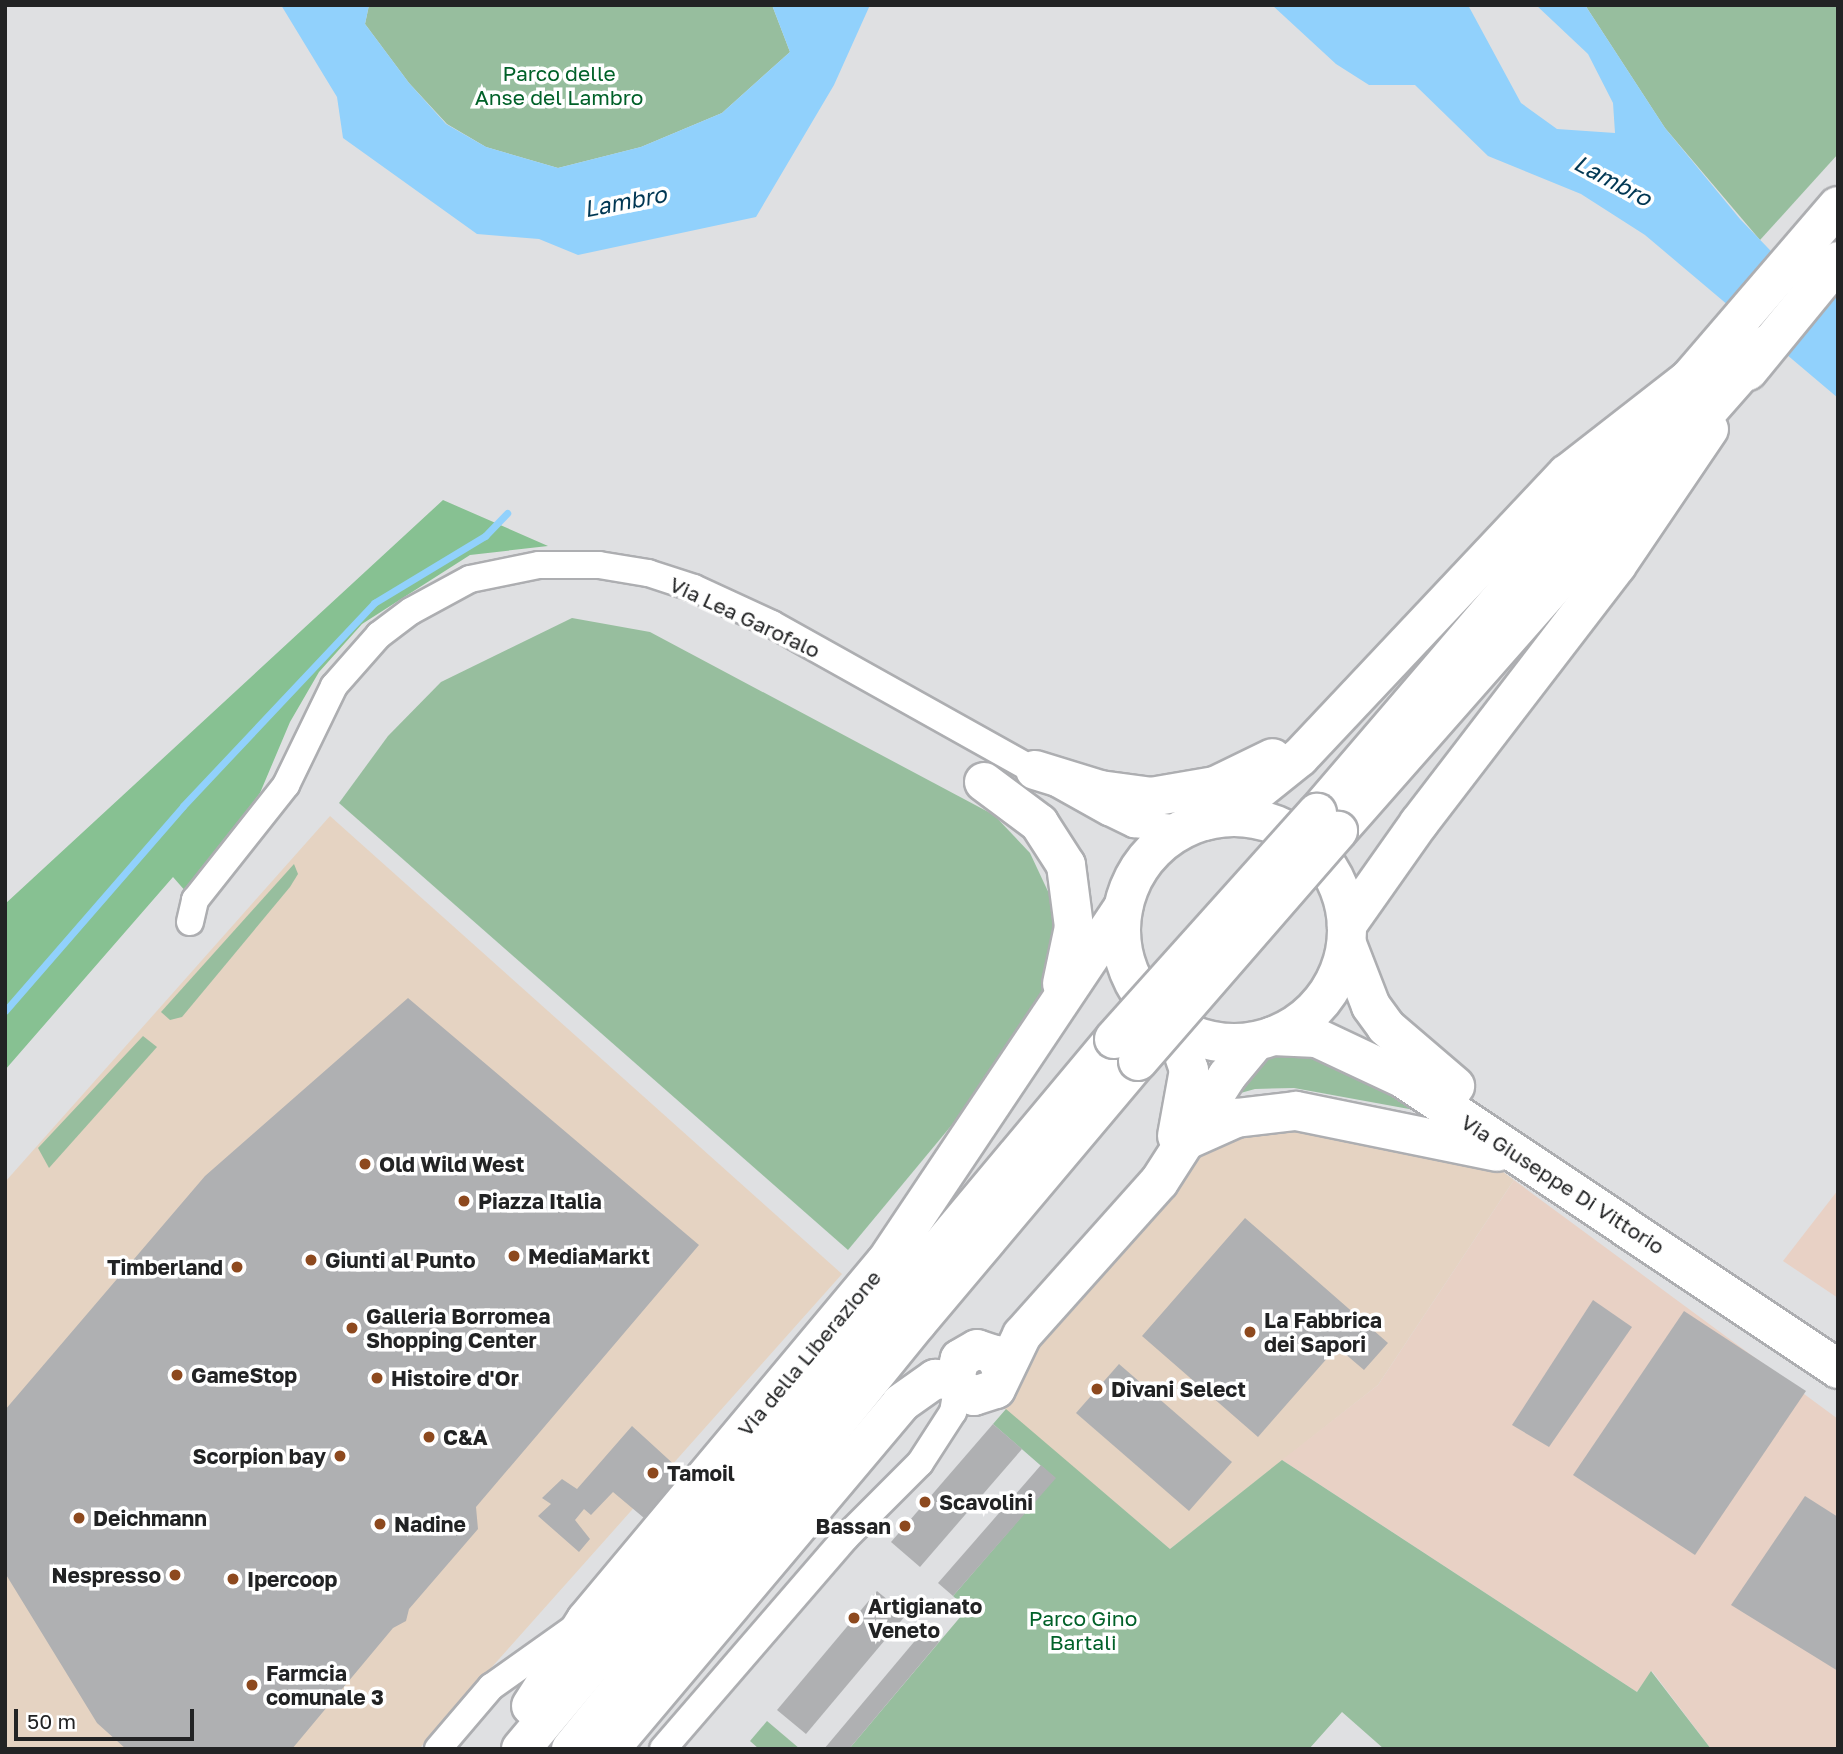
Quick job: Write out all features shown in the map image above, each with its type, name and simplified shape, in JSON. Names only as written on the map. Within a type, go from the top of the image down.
[{"type":"main road","points":[[610,1749],[901,1403],[935,1379],[977,1376],[1021,1335],[1177,1154],[1227,1076],[1265,1038],[1305,1018],[1321,1002],[1333,984],[1347,934],[1419,822],[1617,565],[1804,246],[1838,206]]},
{"type":"main road","points":[[1265,1038],[1222,1042],[1174,1026],[1144,998],[1131,977],[1121,937],[1123,907],[1140,867],[1193,825],[1240,806],[1277,777],[1403,649],[1567,474],[1689,379],[1752,334],[1831,269]]},
{"type":"main road","points":[[521,1749],[1752,334]]},
{"type":"main road","points":[[1328,822],[1689,379]]},
{"type":"main road","points":[[1035,770],[1118,794],[1151,797],[1215,786],[1259,766],[1313,731],[1403,649]]},
{"type":"main road","points":[[984,782],[1039,823],[1066,865],[1074,927],[1056,1010]]},
{"type":"main road","points":[[1193,825],[1232,817],[1260,819],[1287,829],[1310,846],[1336,881],[1347,934]]},
{"type":"main road","name":"Via della Liberazione","points":[[586,1620],[885,1263],[1123,907]]},
{"type":"main road","name":"Via Giuseppe Di Vittorio","points":[[1347,934],[1371,1006],[1386,1027],[1446,1080],[1838,1336]]},
{"type":"main road","points":[[1174,1026],[1189,1069],[1177,1154]]},
{"type":"main road","name":"Via Giuseppe Di Vittorio","points":[[1265,1038],[1308,1036],[1350,1050],[1404,1079],[1838,1369]]},
{"type":"main road","points":[[571,1749],[909,1333],[1126,1051]]},
{"type":"main road","points":[[1177,1154],[1236,1118],[1296,1111],[1468,1143],[1522,1159]]},
{"type":"main road","points":[[506,1749],[586,1620]]},
{"type":"street","name":"Via Lea Garofalo","points":[[190,922],[195,900],[286,785],[334,686],[379,635],[411,611],[470,579],[539,565],[599,565],[648,573],[694,588],[772,624],[1134,824],[1193,825]]},
{"type":"street","points":[[663,1749],[845,1538],[920,1462],[977,1376]]},
{"type":"street","name":"Via della Liberazione","points":[[438,1749],[491,1687],[586,1620]]},
{"type":"shaded area","name":"Galleria Borromea Shopping Center","points":[[330,816],[842,1274],[419,1749],[5,1749],[5,1182]]},
{"type":"shaded area","points":[[1258,1124],[1471,1148],[1514,1180],[1378,1385],[1170,1549],[993,1399],[1169,1180],[1210,1149]]},
{"type":"shaded area","points":[[1514,1180],[1838,1419],[1838,1749],[1711,1749],[1652,1671],[1637,1692],[1282,1460],[1378,1385]]},
{"type":"shaded area","points":[[1838,1190],[1838,1298],[1783,1261]]},
{"type":"green space","name":"Parco delle Anse del Lambro","points":[[369,5],[772,5],[790,52],[722,113],[641,147],[558,168],[486,147],[447,124],[409,83],[365,24]]},
{"type":"green space","points":[[1585,5],[1838,5],[1838,154],[1760,240],[1665,128]]},
{"type":"green space","points":[[443,500],[548,546],[470,555],[362,624],[319,672],[290,722],[260,793],[187,893],[173,877],[5,1070],[5,904]]},
{"type":"green space","points":[[572,618],[650,632],[994,815],[1030,853],[1052,900],[1055,968],[1039,1020],[848,1250],[339,803],[388,736],[441,682]]},
{"type":"green space","points":[[294,864],[298,874],[290,887],[182,1017],[170,1020],[161,1012]]},
{"type":"green space","points":[[143,1036],[157,1047],[49,1168],[38,1148]]},
{"type":"green space","points":[[1271,1051],[1299,1051],[1355,1068],[1420,1111],[1294,1088],[1255,1089],[1226,1097]]},
{"type":"green space","name":"Parco Gino Bartali","points":[[1006,1409],[1170,1549],[1282,1460],[1637,1692],[1651,1671],[1711,1749],[1384,1749],[1342,1712],[1309,1749],[849,1749],[967,1609],[953,1596],[1055,1478],[993,1424]]},
{"type":"green space","points":[[767,1721],[800,1749],[759,1749],[750,1741]]},
{"type":"water","name":"Lambro","points":[[281,5],[369,5],[365,24],[409,83],[446,124],[486,147],[558,168],[641,147],[722,113],[790,52],[772,5],[870,5],[834,85],[756,217],[578,255],[539,239],[477,234],[343,138],[337,97]]},
{"type":"water","name":"Lambro","points":[[1272,5],[1468,5],[1521,103],[1557,129],[1615,133],[1613,103],[1588,54],[1536,5],[1585,5],[1665,128],[1740,219],[1794,275],[1838,281],[1838,398],[1645,235],[1581,194],[1488,156],[1415,85],[1369,85],[1336,64]]},
{"type":"building","name":"Galleria Borromea Shopping Center","points":[[408,998],[699,1245],[476,1507],[478,1529],[409,1609],[406,1621],[393,1628],[292,1749],[126,1749],[97,1723],[5,1573],[5,1410],[205,1176]]},
{"type":"building","points":[[1245,1218],[1388,1343],[1364,1370],[1337,1347],[1258,1437],[1142,1336]]},
{"type":"building","points":[[1593,1300],[1632,1327],[1549,1447],[1512,1425]]},
{"type":"building","points":[[1684,1311],[1806,1391],[1695,1555],[1573,1475]]},
{"type":"building","points":[[1119,1364],[1232,1462],[1189,1511],[1076,1413]]},
{"type":"building","points":[[993,1424],[1022,1449],[920,1567],[891,1542]]},
{"type":"building","points":[[632,1426],[691,1480],[650,1523],[613,1492],[591,1515],[584,1509],[575,1520],[590,1539],[579,1552],[538,1516],[551,1504],[542,1498],[562,1479],[577,1489]]},
{"type":"building","points":[[1041,1465],[1056,1478],[953,1596],[938,1583]]},
{"type":"building","points":[[1805,1496],[1838,1517],[1838,1671],[1731,1605]]},
{"type":"building","points":[[877,1591],[906,1615],[806,1734],[777,1710]]},
{"type":"building","points":[[924,1630],[939,1642],[849,1749],[824,1749]]},
{"type":"waterway","points":[[5,1011],[183,806],[374,603],[485,536],[507,513]]},
{"type":"place","name":"Old Wild West","points":[[365,1164]]},
{"type":"place","name":"Piazza Italia","points":[[464,1201]]},
{"type":"place","name":"MediaMarkt","points":[[514,1256]]},
{"type":"place","name":"Giunti al Punto","points":[[311,1260]]},
{"type":"place","name":"Timberland","points":[[237,1267]]},
{"type":"place","name":"Galleria Borromea Shopping Center","points":[[352,1328]]},
{"type":"place","name":"La Fabbrica dei Sapori","points":[[1250,1332]]},
{"type":"place","name":"GameStop","points":[[177,1375]]},
{"type":"place","name":"Histoire d'Or","points":[[377,1378]]},
{"type":"place","name":"Divani Select","points":[[1097,1389]]},
{"type":"place","name":"C&A","points":[[429,1437]]},
{"type":"place","name":"Scorpion bay","points":[[340,1456]]},
{"type":"place","name":"Tamoil","points":[[653,1473]]},
{"type":"place","name":"Scavolini","points":[[925,1502]]},
{"type":"place","name":"Deichmann","points":[[79,1518]]},
{"type":"place","name":"Nadine","points":[[380,1524]]},
{"type":"place","name":"Bassan","points":[[905,1526]]},
{"type":"place","name":"Nespresso","points":[[175,1575]]},
{"type":"place","name":"Ipercoop","points":[[233,1579]]},
{"type":"place","name":"Artigianato Veneto","points":[[854,1618]]},
{"type":"place","name":"Farmcia comunale 3","points":[[252,1685]]}]
